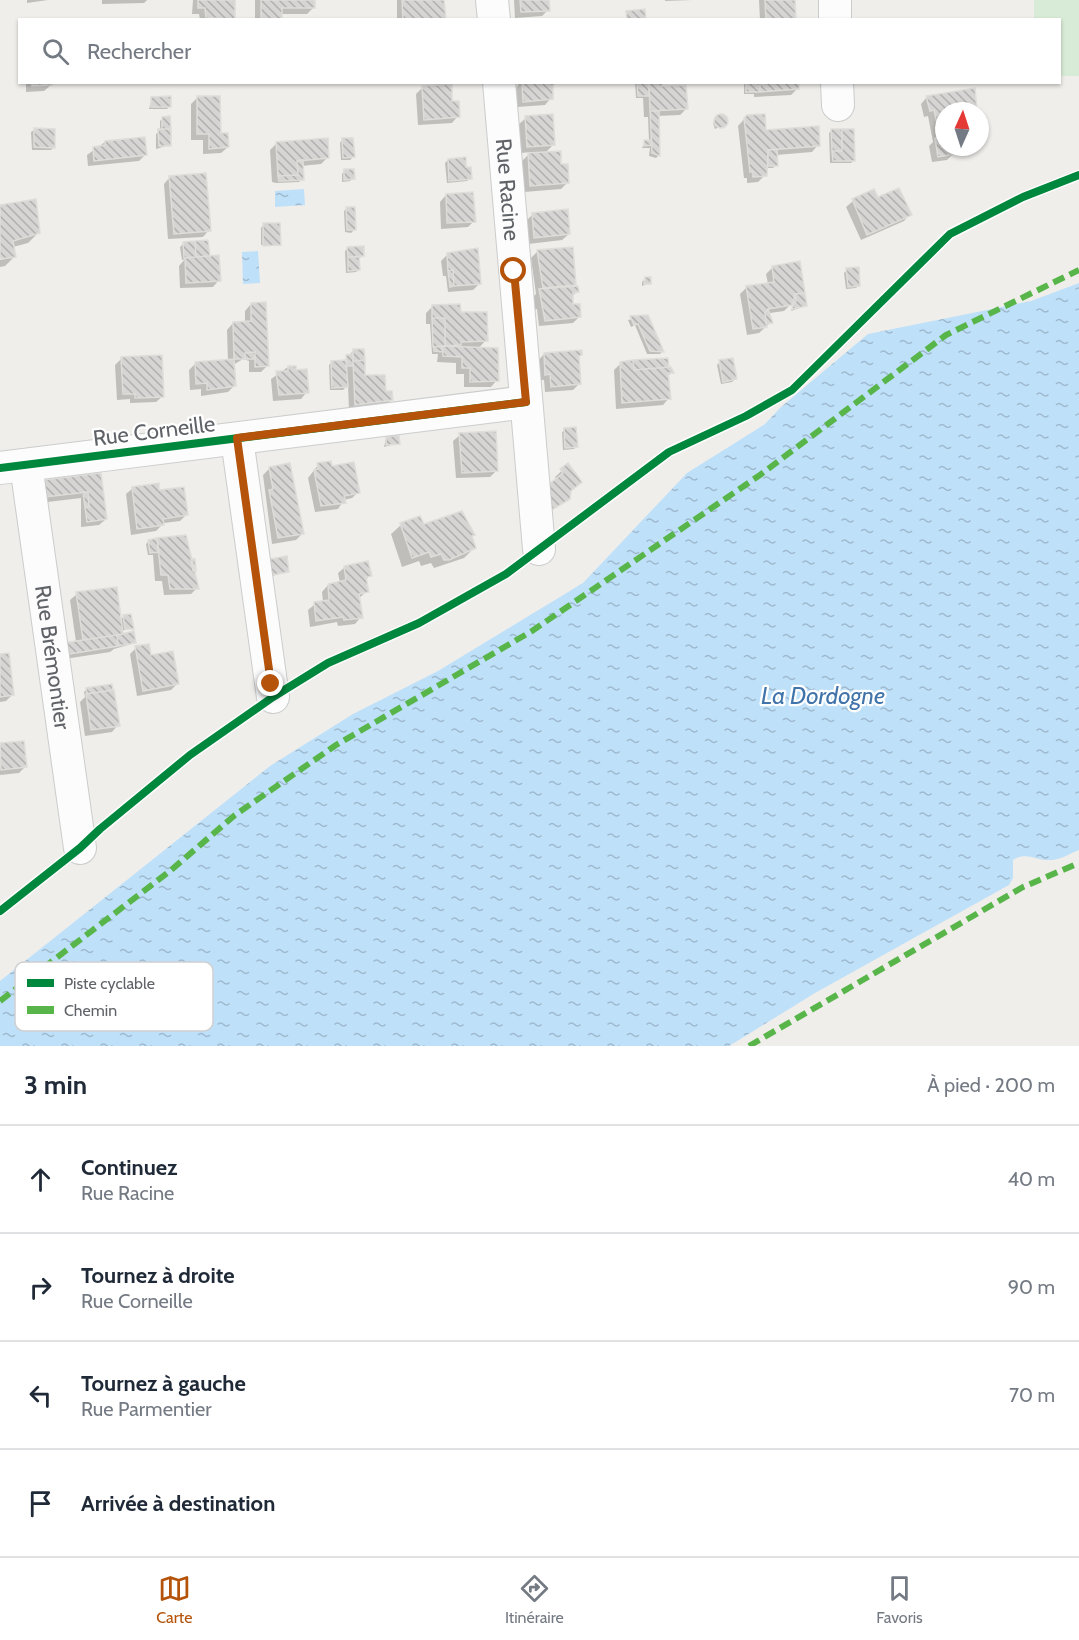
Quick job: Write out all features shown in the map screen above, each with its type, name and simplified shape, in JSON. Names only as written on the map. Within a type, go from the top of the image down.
[{"type":"street","points":[[492,0],[494,18]]},
{"type":"street","points":[[834,0],[835,18]]},
{"type":"street","name":"Rue Racine","points":[[499,84],[539,549]]},
{"type":"street","name":"Rue Corneille","points":[[13,466],[526,402]]},
{"type":"street","points":[[237,438],[273,697]]},
{"type":"street","name":"Rue Brémontier","points":[[13,466],[80,848]]},
{"type":"path","points":[[539,549],[669,452],[746,416],[792,390],[950,234],[1023,197],[1079,175]]},
{"type":"green space","points":[[1034,0],[1079,0],[1079,76],[1061,76],[1061,18],[1034,18]]},
{"type":"water","points":[[304,189],[305,205],[275,207],[275,191]]},
{"type":"water","points":[[258,251],[260,283],[243,284],[242,252]]},
{"type":"water","name":"La Dordogne","points":[[1079,283],[1079,850],[1054,860],[1018,857],[1013,860],[1013,878],[1009,885],[815,993],[729,1046],[0,1046],[0,981],[15,969],[15,1031],[213,1031],[213,962],[24,962],[270,766],[353,714],[438,671],[583,583],[687,473],[765,424],[781,407],[868,334],[1031,301]]},
{"type":"building","points":[[198,0],[235,0],[235,18],[206,18],[205,8],[198,8]]},
{"type":"building","points":[[261,0],[315,0],[315,8],[282,8],[282,18],[261,18]]},
{"type":"building","points":[[402,0],[444,0],[446,18],[403,18]]},
{"type":"building","points":[[520,0],[549,0],[550,11],[521,12]]},
{"type":"building","points":[[765,0],[795,0],[796,18],[766,18]]},
{"type":"building","points":[[645,9],[646,18],[627,18],[626,11]]},
{"type":"building","points":[[32,84],[52,84],[52,85],[32,86]]},
{"type":"building","points":[[452,84],[452,101],[459,101],[460,117],[424,120],[422,86]]},
{"type":"building","points":[[522,84],[554,84],[553,99],[523,102]]},
{"type":"building","points":[[637,84],[649,84],[649,96],[638,96]]},
{"type":"building","points":[[649,84],[686,85],[688,109],[650,111]]},
{"type":"building","points":[[746,84],[760,84],[760,92],[746,92]]},
{"type":"building","points":[[760,84],[799,84],[799,89],[760,92]]},
{"type":"building","points":[[975,88],[976,102],[935,102],[935,114],[934,110],[930,111],[926,96]]},
{"type":"building","points":[[171,96],[171,107],[151,107],[151,97]]},
{"type":"building","points":[[197,96],[220,96],[221,133],[228,133],[229,147],[209,149],[209,134],[197,134]]},
{"type":"building","points":[[650,111],[659,111],[660,156],[652,153]]},
{"type":"building","points":[[553,114],[555,145],[527,147],[525,116]]},
{"type":"building","points":[[721,114],[726,116],[728,121],[726,126],[721,128],[716,126],[714,121],[716,116]]},
{"type":"building","points":[[765,114],[766,130],[819,126],[820,146],[768,150],[767,176],[753,177],[753,172],[750,172],[744,118],[747,115]]},
{"type":"building","points":[[170,116],[171,129],[162,129],[162,117]]},
{"type":"building","points":[[34,128],[55,129],[55,148],[34,147]]},
{"type":"building","points":[[158,129],[171,129],[171,146],[159,146]]},
{"type":"building","points":[[831,129],[842,129],[842,151],[832,151]]},
{"type":"building","points":[[842,129],[854,129],[855,161],[833,161],[832,151],[842,151]]},
{"type":"building","points":[[145,137],[147,155],[94,161],[93,147],[105,145],[105,141]]},
{"type":"building","points":[[328,138],[329,158],[297,161],[298,175],[278,176],[276,142]]},
{"type":"building","points":[[342,138],[353,138],[355,157],[343,158]]},
{"type":"building","points":[[644,140],[651,140],[652,145],[644,146]]},
{"type":"building","points":[[777,149],[778,166],[768,166],[768,150]]},
{"type":"building","points":[[561,151],[561,164],[568,164],[569,183],[530,186],[528,153]]},
{"type":"building","points":[[466,157],[466,167],[471,167],[472,179],[449,181],[448,159]]},
{"type":"building","points":[[303,160],[304,180],[279,181],[278,176],[298,175],[297,161]]},
{"type":"building","points":[[344,169],[354,169],[355,179],[344,180]]},
{"type":"building","points":[[206,173],[211,231],[174,234],[169,176]]},
{"type":"building","points":[[899,188],[912,215],[867,235],[852,199],[874,189],[878,197]]},
{"type":"building","points":[[473,192],[476,222],[447,223],[446,194]]},
{"type":"building","points":[[36,199],[40,233],[13,241],[16,257],[0,259],[0,205]]},
{"type":"building","points":[[346,207],[355,207],[356,230],[347,230]]},
{"type":"building","points":[[568,209],[570,234],[534,238],[532,213]]},
{"type":"building","points":[[263,223],[280,223],[281,245],[263,246]]},
{"type":"building","points":[[208,240],[210,256],[196,257],[195,241]]},
{"type":"building","points":[[195,241],[196,257],[184,258],[183,242]]},
{"type":"building","points":[[364,246],[364,256],[348,257],[347,247]]},
{"type":"building","points":[[573,247],[576,285],[543,288],[537,250]]},
{"type":"building","points":[[478,248],[481,284],[454,286],[453,270],[448,271],[447,253]]},
{"type":"building","points":[[219,255],[221,281],[186,283],[185,258]]},
{"type":"building","points":[[348,257],[359,257],[360,270],[348,271]]},
{"type":"building","points":[[800,261],[805,293],[795,294],[796,301],[792,305],[768,309],[765,314],[767,327],[753,329],[746,286],[774,282],[772,266]]},
{"type":"building","points":[[859,267],[860,286],[848,287],[846,268]]},
{"type":"building","points":[[453,270],[454,286],[450,287],[448,271]]},
{"type":"building","points":[[645,277],[651,277],[651,284],[644,284]]},
{"type":"building","points":[[578,286],[579,292],[573,293],[573,304],[580,304],[581,317],[545,321],[539,289]]},
{"type":"building","points":[[805,293],[807,306],[792,309],[795,294]]},
{"type":"building","points":[[266,302],[269,366],[255,367],[255,352],[245,353],[245,359],[234,359],[233,322],[251,321],[251,303]]},
{"type":"building","points":[[460,304],[461,312],[487,312],[488,341],[461,342],[461,345],[445,346],[445,318],[432,318],[432,305]]},
{"type":"building","points":[[768,309],[773,323],[766,324],[765,314]]},
{"type":"building","points":[[648,315],[664,352],[650,351],[638,324],[634,325],[630,316]]},
{"type":"building","points":[[432,318],[445,318],[445,346],[433,347]]},
{"type":"building","points":[[442,346],[443,352],[434,351],[434,347]]},
{"type":"building","points":[[442,346],[498,348],[499,381],[470,382],[470,368],[462,368],[462,357],[443,356]]},
{"type":"building","points":[[353,349],[364,349],[365,360],[353,361]]},
{"type":"building","points":[[582,350],[582,355],[579,356],[581,384],[551,387],[550,374],[545,375],[544,353]]},
{"type":"building","points":[[255,352],[255,359],[245,359],[245,353]]},
{"type":"building","points":[[353,354],[353,366],[347,366],[346,355]]},
{"type":"building","points":[[162,355],[164,397],[135,398],[135,394],[123,394],[121,357]]},
{"type":"building","points":[[668,358],[669,367],[634,370],[633,360]]},
{"type":"building","points":[[733,358],[737,379],[723,382],[719,360]]},
{"type":"building","points":[[234,359],[236,386],[207,390],[207,383],[196,384],[195,362]]},
{"type":"building","points":[[346,360],[348,387],[332,388],[331,361]]},
{"type":"building","points":[[365,360],[365,375],[385,375],[386,391],[392,391],[393,400],[355,405],[353,361]]},
{"type":"building","points":[[633,360],[634,370],[671,367],[674,373],[668,373],[671,399],[622,403],[620,362]]},
{"type":"building","points":[[288,366],[296,366],[296,370],[307,369],[309,393],[279,395],[276,371],[288,371]]},
{"type":"building","points":[[576,427],[578,447],[565,448],[564,428]]},
{"type":"building","points":[[496,431],[498,471],[462,473],[459,433]]},
{"type":"building","points":[[399,435],[400,444],[386,445],[386,437]]},
{"type":"building","points":[[331,461],[332,466],[354,462],[360,493],[344,496],[346,503],[321,506],[314,470],[318,469],[317,463]]},
{"type":"building","points":[[290,463],[304,534],[278,538],[269,490],[273,489],[269,467]]},
{"type":"building","points":[[568,463],[582,482],[571,491],[570,499],[542,516],[543,489],[563,473],[560,469]]},
{"type":"building","points":[[101,473],[107,519],[87,522],[85,507],[89,507],[88,492],[45,497],[43,480]]},
{"type":"building","points":[[159,483],[159,490],[184,487],[188,515],[163,519],[164,525],[137,529],[132,487]]},
{"type":"building","points":[[83,492],[88,492],[89,507],[85,507]]},
{"type":"building","points":[[462,511],[475,535],[472,536],[476,548],[449,560],[444,560],[441,554],[431,557],[429,552],[412,558],[400,523],[420,516],[424,524]]},
{"type":"building","points":[[186,535],[199,589],[170,589],[168,575],[161,575],[157,538]]},
{"type":"building","points":[[157,538],[159,552],[150,553],[148,540]]},
{"type":"building","points":[[287,556],[289,572],[267,576],[265,560]]},
{"type":"building","points":[[191,559],[195,559],[196,571],[193,571]]},
{"type":"building","points":[[368,561],[372,576],[366,577],[369,592],[359,594],[363,618],[344,620],[343,617],[316,621],[314,602],[329,600],[328,584],[346,580],[344,566]]},
{"type":"building","points":[[117,587],[123,634],[83,640],[76,592]]},
{"type":"building","points":[[131,614],[134,629],[125,629],[123,615]]},
{"type":"building","points":[[134,631],[136,643],[118,646],[117,635]]},
{"type":"building","points":[[117,635],[118,646],[64,655],[63,643]]},
{"type":"building","points":[[149,644],[151,655],[173,651],[179,684],[143,691],[135,646]]},
{"type":"building","points":[[9,653],[14,695],[0,697],[0,654]]},
{"type":"building","points":[[112,684],[113,690],[87,694],[86,688]]},
{"type":"building","points":[[114,690],[120,726],[91,730],[86,694]]},
{"type":"building","points":[[24,741],[27,767],[1,770],[0,743]]},
{"type":"marked path","points":[[51,962],[170,871],[235,815],[336,745],[532,631],[760,475],[946,335],[1079,270]]},
{"type":"marked path","points":[[749,1046],[1023,887],[1079,863]]},
{"type":"marked path","points":[[0,1001],[15,990]]},
{"type":"cycle path","points":[[0,911],[80,848],[190,755],[273,697],[328,663],[419,623],[506,574],[669,452],[746,416],[792,390],[950,234],[1023,197],[1079,175]]},
{"type":"cycle path","points":[[0,468],[526,402]]},
{"type":"route","points":[[271,684],[237,438],[526,402],[514,271]]}]
